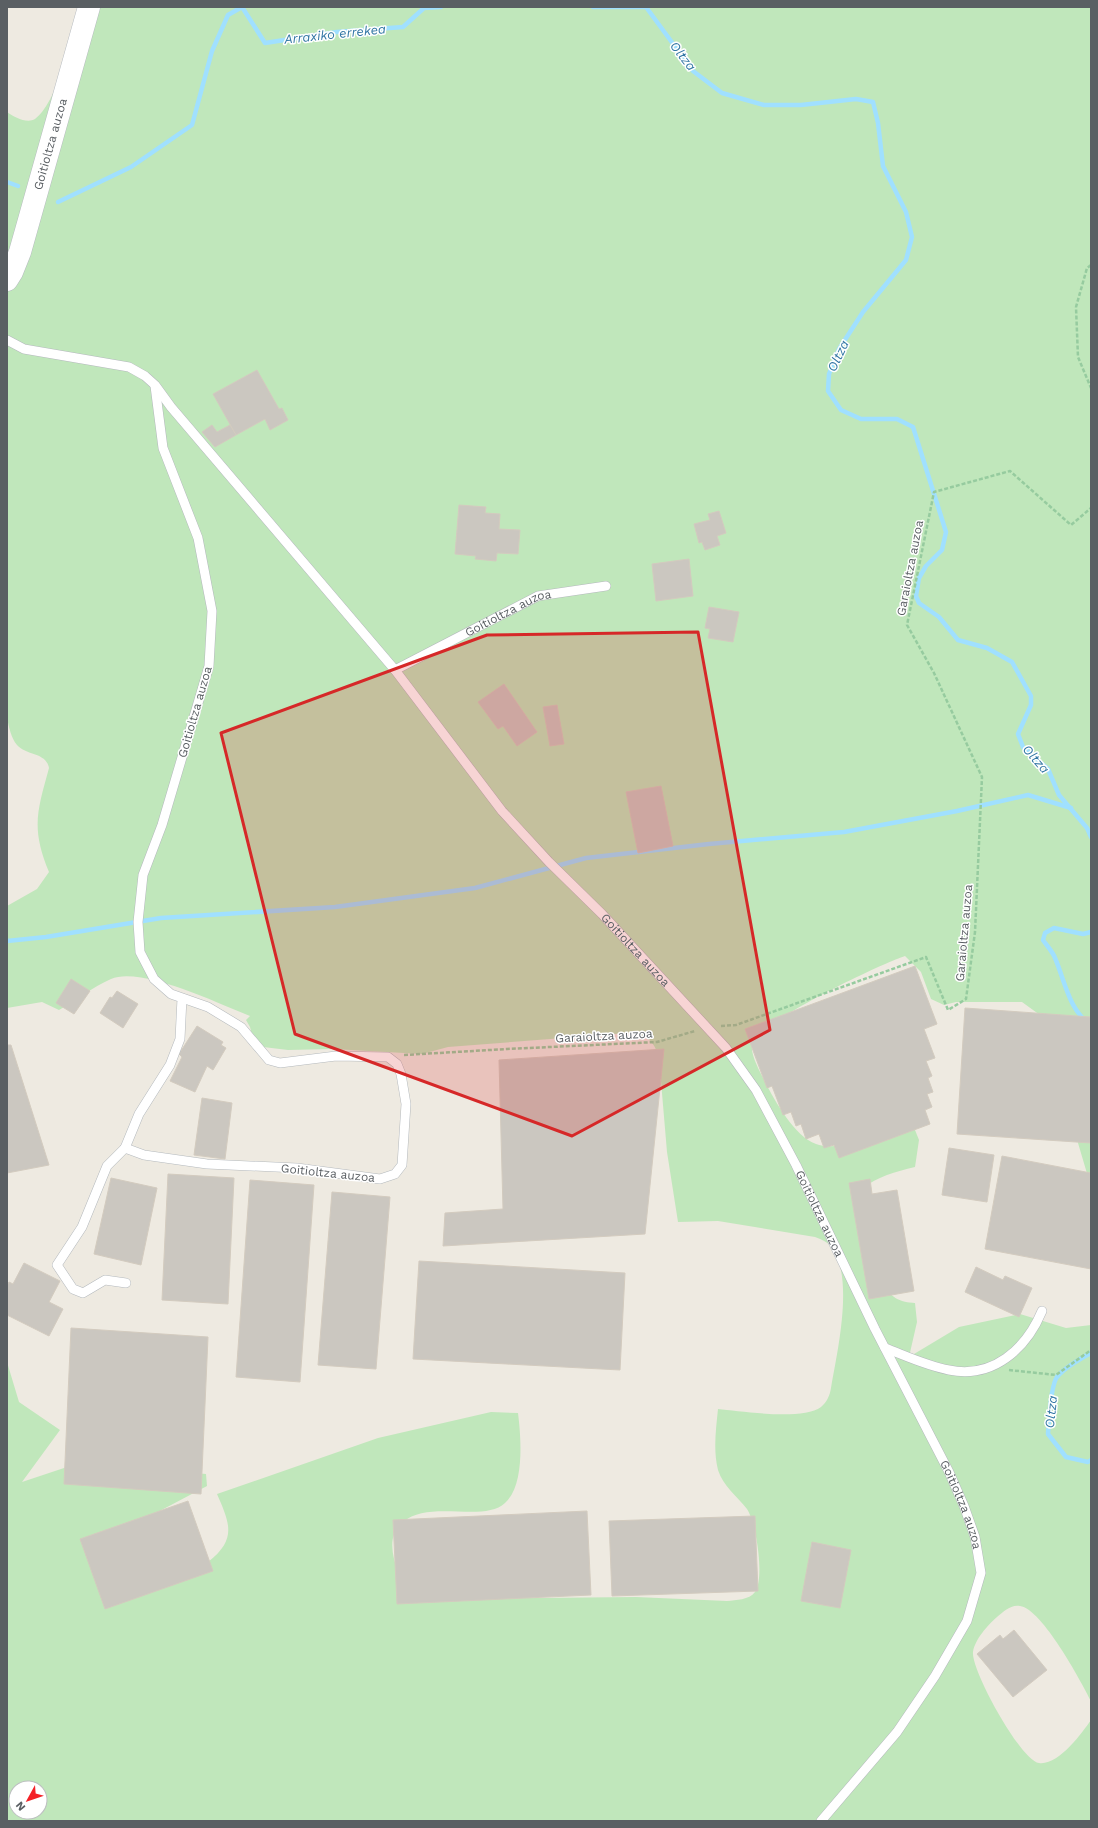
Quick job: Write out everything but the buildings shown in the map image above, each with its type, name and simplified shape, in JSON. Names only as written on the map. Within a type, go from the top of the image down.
[{"type":"street","name":"Goitioltza auzoa","points":[[7,280],[20,252],[89,7]]},
{"type":"lane","name":"Goitioltza auzoa","points":[[7,340],[24,349],[128,367],[145,376],[155,385],[171,407],[395,670],[502,811],[549,862],[602,914],[706,1026],[726,1048],[756,1090],[796,1165],[885,1348],[949,1472],[964,1506],[975,1537],[982,1573],[967,1621],[935,1676],[897,1732],[821,1821]]},
{"type":"lane","name":"Goitioltza auzoa","points":[[125,1148],[144,1155],[208,1164],[297,1168],[380,1179],[395,1174],[402,1165],[406,1104],[401,1074],[397,1064],[388,1056],[336,1056],[280,1063],[269,1060],[241,1027],[208,1007],[171,994],[154,980],[140,952],[138,922],[144,875],[162,825],[210,666],[212,611],[198,538],[164,448],[155,385]]},
{"type":"lane","name":"Goitioltza auzoa","points":[[395,670],[538,596],[606,586]]},
{"type":"lane","points":[[126,1283],[105,1280],[83,1293],[73,1289],[57,1265],[82,1227],[107,1166],[125,1148],[139,1114],[170,1065],[180,1039],[182,998]]},
{"type":"lane","points":[[885,1348],[931,1366],[950,1371],[975,1372],[990,1368],[1010,1357],[1025,1341],[1037,1323],[1042,1311]]},
{"type":"path","points":[[1091,265],[1087,268],[1076,307],[1078,357],[1091,388]]},
{"type":"path","name":"Garaioltza auzoa","points":[[388,1056],[657,1042],[706,1026],[736,1025],[926,957],[948,1010],[966,999],[975,932],[982,777],[934,673],[907,625],[934,492],[1010,471],[1071,525],[1091,508]]},
{"type":"path","points":[[990,1368],[1056,1375],[1091,1350]]},
{"type":"highlighted area","points":[[698,632],[770,1030],[572,1136],[295,1034],[221,733],[487,635]]},
{"type":"green space","points":[[85,7],[1091,7],[1091,1187],[1078,1143],[1078,1104],[1062,1031],[1022,1002],[956,1002],[944,1005],[931,999],[921,972],[905,956],[848,981],[799,1007],[762,1032],[753,1042],[752,1051],[758,1068],[769,1090],[786,1118],[801,1134],[816,1144],[838,1146],[851,1144],[913,1125],[919,1140],[915,1167],[881,1178],[862,1189],[884,1286],[897,1299],[915,1303],[917,1322],[909,1357],[959,1327],[1020,1314],[1066,1328],[1091,1325],[1091,1701],[1070,1663],[1049,1632],[1039,1619],[1029,1610],[1020,1606],[1013,1606],[1007,1609],[993,1620],[979,1637],[973,1652],[980,1677],[998,1714],[1021,1747],[1031,1758],[1039,1763],[1046,1763],[1054,1759],[1069,1748],[1091,1720],[1091,1821],[7,1821],[7,1362],[19,1402],[60,1430],[22,1482],[79,1463],[206,1474],[207,1486],[101,1542],[208,1562],[223,1546],[227,1538],[228,1531],[228,1523],[217,1494],[378,1438],[491,1412],[518,1413],[520,1435],[519,1473],[516,1485],[505,1503],[496,1509],[484,1511],[427,1512],[414,1515],[403,1522],[395,1533],[392,1546],[398,1572],[481,1591],[537,1598],[636,1597],[727,1601],[746,1598],[755,1592],[758,1585],[759,1563],[756,1537],[747,1509],[723,1481],[718,1470],[715,1447],[718,1409],[771,1414],[800,1414],[821,1407],[827,1401],[831,1391],[840,1335],[843,1295],[842,1276],[838,1260],[831,1246],[815,1237],[718,1221],[678,1222],[667,1152],[659,1058],[652,1043],[640,1035],[628,1033],[448,1047],[422,1054],[333,1049],[288,1050],[255,1046],[250,1027],[246,1020],[250,1016],[180,988],[160,982],[124,976],[104,982],[59,1010],[42,1002],[7,1008],[7,906],[37,889],[49,872],[43,857],[40,843],[38,820],[41,797],[49,768],[44,759],[17,745],[9,729],[7,718],[7,112],[17,118],[28,121],[35,119],[43,111],[58,84]]},
{"type":"waterway","name":"Arraxiko errekea","points":[[242,7],[265,43],[337,32],[403,27],[424,8],[441,7]]},
{"type":"waterway","name":"Arraxiko errekea","points":[[58,202],[131,167],[192,125],[212,51],[228,15],[242,7]]},
{"type":"waterway","name":"Arraxiko errekea","points":[[593,7],[646,7]]},
{"type":"waterway","name":"Oltza","points":[[646,7],[693,71],[722,93],[764,105],[801,105],[856,99],[873,102],[878,123],[883,166],[906,212],[912,237],[906,260],[863,312],[839,349],[829,374],[828,391],[841,410],[861,419],[897,419],[913,427],[946,532],[942,550],[926,566],[919,578],[916,596],[919,603],[939,617],[958,640],[987,648],[1012,662],[1031,696],[1031,705],[1018,734],[1023,747],[1048,769],[1059,795],[1087,828],[1091,837]]},
{"type":"waterway","name":"Arraxiko errekea","points":[[7,182],[18,186]]},
{"type":"waterway","points":[[7,941],[46,937],[161,918],[335,907],[475,888],[586,858],[709,844],[844,832],[957,811],[1028,795],[1071,808]]},
{"type":"waterway","name":"Oltza","points":[[1091,932],[1083,934],[1054,928],[1045,933],[1043,940],[1054,956],[1068,995],[1073,1004],[1078,1012],[1091,1025]]},
{"type":"waterway","name":"Oltza","points":[[1091,1353],[1068,1367],[1057,1377],[1051,1396],[1048,1434],[1066,1457],[1088,1462],[1091,1460]]}]
